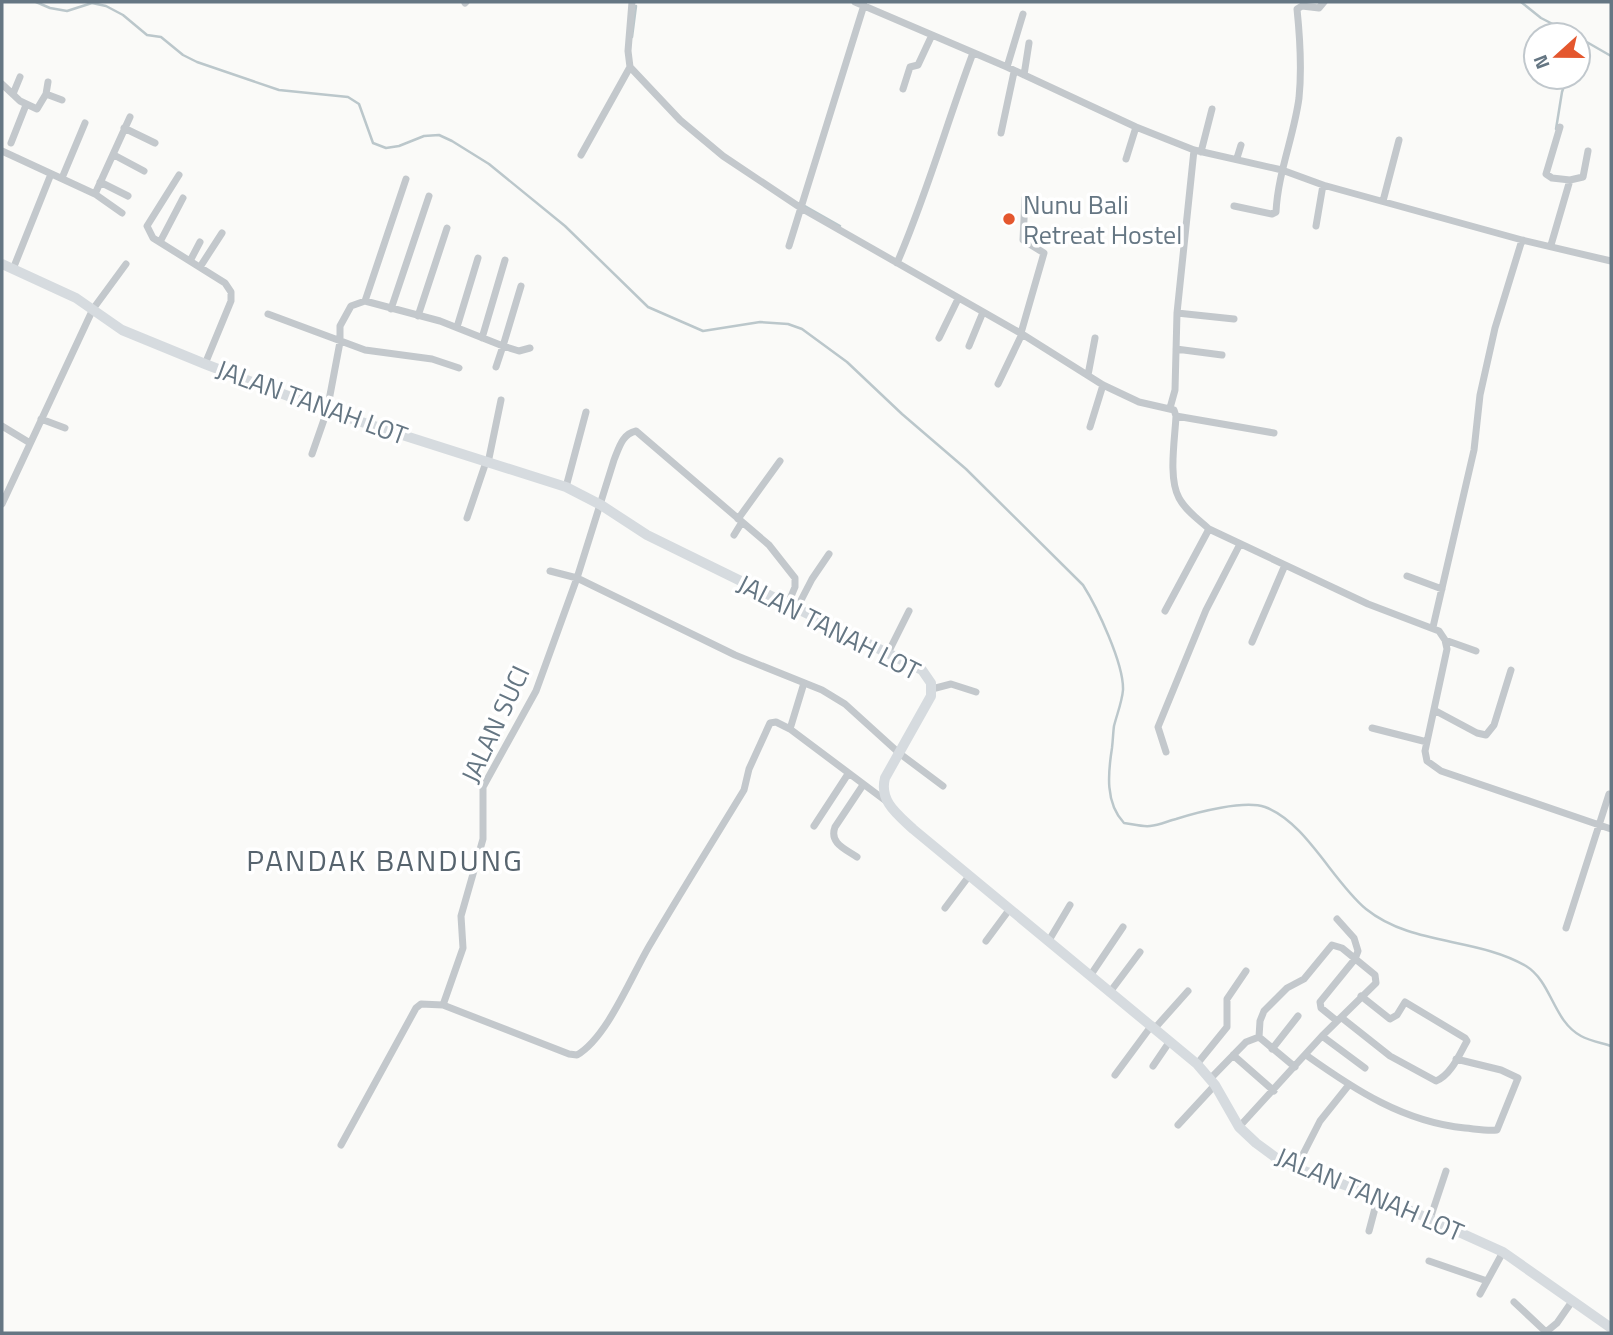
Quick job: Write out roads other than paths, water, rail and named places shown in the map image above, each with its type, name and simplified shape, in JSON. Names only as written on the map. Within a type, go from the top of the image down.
[{"type":"main road","name":"JALAN TANAH LOT","points":[[2,264],[76,298],[122,330],[205,364],[327,411],[566,486],[647,535],[925,673],[930,679],[931,696],[883,786],[886,801],[913,829],[1197,1064],[1212,1082],[1239,1127],[1265,1150],[1296,1168],[1430,1219],[1503,1252],[1611,1328]]},
{"type":"street","points":[[1234,206],[1275,214],[1299,98],[1297,9],[1302,6],[1319,8],[1324,2]]},
{"type":"street","points":[[789,246],[860,3],[1136,127],[1197,151],[1237,158],[1323,185],[1522,240],[1611,261]]},
{"type":"street","points":[[632,4],[628,51],[630,67],[680,120],[712,147],[1103,385],[1139,402],[1174,410],[1177,495],[1191,514],[1209,529],[1368,604],[1433,627],[1445,640],[1476,651]]},
{"type":"street","points":[[1001,133],[1010,70],[1023,14]]},
{"type":"street","points":[[903,89],[909,67],[918,65],[932,35]]},
{"type":"street","points":[[1024,75],[1029,43]]},
{"type":"street","points":[[898,262],[973,53]]},
{"type":"street","points":[[581,155],[630,67]]},
{"type":"street","points":[[13,94],[20,77]]},
{"type":"street","points":[[2,83],[26,105],[38,109],[46,94],[48,82]]},
{"type":"street","points":[[46,94],[62,100]]},
{"type":"street","points":[[11,143],[26,105]]},
{"type":"street","points":[[1170,408],[1175,390],[1177,313],[1197,151],[1212,109]]},
{"type":"street","points":[[95,194],[130,117]]},
{"type":"street","points":[[62,178],[85,123]]},
{"type":"street","points":[[1126,159],[1136,127]]},
{"type":"street","points":[[1560,127],[1546,174],[1552,178],[1570,180],[1583,177],[1588,151]]},
{"type":"street","points":[[124,128],[155,143]]},
{"type":"street","points":[[1383,201],[1399,140]]},
{"type":"street","points":[[1237,158],[1241,145]]},
{"type":"street","points":[[2,151],[95,194],[122,213]]},
{"type":"street","points":[[114,155],[144,172]]},
{"type":"street","points":[[13,269],[51,174]]},
{"type":"street","points":[[179,175],[147,226],[160,242],[225,283],[232,295],[205,364]]},
{"type":"street","points":[[365,301],[406,179]]},
{"type":"street","points":[[1551,245],[1570,180]]},
{"type":"street","points":[[100,181],[128,196]]},
{"type":"street","points":[[1317,226],[1323,185]]},
{"type":"street","points":[[391,309],[429,196]]},
{"type":"street","points":[[160,242],[183,198]]},
{"type":"street","points":[[998,384],[1021,334],[1044,253],[1023,240],[1024,198]]},
{"type":"street","points":[[418,316],[447,228]]},
{"type":"street","points":[[200,267],[222,233]]},
{"type":"street","points":[[1433,627],[1474,450],[1480,395],[1495,328],[1522,240]]},
{"type":"street","points":[[190,261],[201,242]]},
{"type":"street","points":[[457,327],[478,258]]},
{"type":"street","points":[[482,338],[505,260]]},
{"type":"street","points":[[2,504],[93,309],[126,264]]},
{"type":"street","points":[[496,367],[521,286]]},
{"type":"street","points":[[939,338],[958,299]]},
{"type":"street","points":[[312,454],[327,411],[340,342],[340,326],[348,308],[365,301],[457,327],[519,351],[530,348]]},
{"type":"street","points":[[968,346],[983,312]]},
{"type":"street","points":[[1177,313],[1234,319]]},
{"type":"street","points":[[268,314],[365,350],[432,359],[459,368]]},
{"type":"street","points":[[1088,375],[1095,338]]},
{"type":"street","points":[[1176,349],[1222,355]]},
{"type":"street","points":[[1090,426],[1103,385]]},
{"type":"street","points":[[467,519],[487,462],[501,400]]},
{"type":"street","points":[[566,486],[586,412]]},
{"type":"street","points":[[1176,416],[1274,433]]},
{"type":"street","points":[[41,419],[65,428]]},
{"type":"street","points":[[2,426],[30,443]]},
{"type":"street","name":"JALAN SUCI","points":[[443,1005],[463,948],[461,916],[483,839],[483,786],[536,691],[577,578],[621,441],[628,433],[636,431],[740,520]]},
{"type":"street","points":[[734,535],[740,520],[780,461]]},
{"type":"street","points":[[740,520],[769,545],[795,578],[792,608]]},
{"type":"street","points":[[1165,611],[1209,529]]},
{"type":"street","points":[[1166,752],[1158,727],[1206,610],[1240,544]]},
{"type":"street","points":[[792,608],[830,554]]},
{"type":"street","points":[[1252,642],[1285,565]]},
{"type":"street","points":[[550,571],[577,578],[735,655],[822,690],[845,704],[899,753],[943,786]]},
{"type":"street","points":[[1407,576],[1442,589]]},
{"type":"street","points":[[888,653],[909,611]]},
{"type":"street","points":[[1445,640],[1446,653],[1425,751],[1427,761],[1441,771],[1611,829]]},
{"type":"street","points":[[1434,710],[1486,735],[1494,725],[1511,670]]},
{"type":"street","points":[[790,729],[804,683]]},
{"type":"street","points":[[932,689],[951,684],[976,692]]},
{"type":"street","points":[[341,1145],[416,1008],[428,1003],[443,1005],[569,1054],[577,1055],[582,1052],[601,1031],[649,945],[744,790],[749,769],[770,723],[776,722],[790,729],[886,801]]},
{"type":"street","points":[[1372,728],[1427,742]]},
{"type":"street","points":[[814,826],[848,774]]},
{"type":"street","points":[[857,857],[834,841],[832,835],[863,785]]},
{"type":"street","points":[[1566,928],[1609,794]]},
{"type":"street","points":[[944,908],[969,876]]},
{"type":"street","points":[[1048,942],[1070,905]]},
{"type":"street","points":[[986,941],[1009,910]]},
{"type":"street","points":[[1337,919],[1357,944],[1358,951],[1355,959],[1320,1002],[1321,1007],[1390,1056],[1436,1081],[1449,1072],[1467,1041],[1465,1038],[1405,1002],[1397,1015],[1390,1019],[1361,996]]},
{"type":"street","points":[[1090,976],[1123,927]]},
{"type":"street","points":[[1239,1127],[1376,980],[1375,975],[1337,945],[1332,945],[1304,979],[1287,988],[1264,1011],[1259,1037]]},
{"type":"street","points":[[1110,992],[1140,952]]},
{"type":"street","points":[[1197,1064],[1227,1027],[1227,999],[1246,971]]},
{"type":"street","points":[[1115,1075],[1188,991]]},
{"type":"street","points":[[1272,1049],[1298,1016]]},
{"type":"street","points":[[1259,1037],[1295,1067]]},
{"type":"street","points":[[1178,1125],[1233,1055],[1246,1042],[1259,1037]]},
{"type":"street","points":[[1322,1037],[1365,1068]]},
{"type":"street","points":[[1153,1066],[1170,1041]]},
{"type":"street","points":[[1233,1055],[1274,1091]]},
{"type":"street","points":[[1306,1055],[1348,1086],[1422,1121],[1497,1130],[1518,1078],[1501,1070],[1456,1059]]},
{"type":"street","points":[[1296,1168],[1320,1121],[1348,1086]]},
{"type":"street","points":[[1430,1219],[1446,1171]]},
{"type":"street","points":[[1369,1231],[1378,1198]]},
{"type":"street","points":[[1480,1294],[1503,1252]]},
{"type":"street","points":[[1429,1261],[1487,1281]]},
{"type":"street","points":[[1514,1302],[1546,1332],[1557,1323],[1573,1300]]},
{"type":"waterway","points":[[36,2],[67,11],[92,3],[106,6],[123,15],[147,35],[161,37],[183,55],[197,62],[279,90],[348,97],[359,104],[373,143],[386,148],[424,136],[439,135],[452,141],[489,164],[565,226],[648,307],[703,331],[760,322],[788,324],[802,329],[847,362],[966,469],[1083,585],[1109,636],[1122,679],[1123,690],[1114,726],[1109,787],[1114,806],[1124,823],[1150,826],[1221,808],[1245,805],[1265,807],[1293,825],[1366,909],[1403,929],[1486,950],[1526,966],[1542,982],[1564,1021],[1572,1029],[1585,1038],[1611,1046]]},
{"type":"waterway","points":[[1521,2],[1547,21]]},
{"type":"waterway","points":[[632,37],[636,6]]},
{"type":"waterway","points":[[1592,45],[1611,56]]},
{"type":"waterway","points":[[1556,129],[1562,91]]},
{"type":"waterway","points":[[803,205],[840,226]]},
{"type":"place","name":"Nunu Bali Retreat Hostel","points":[[1009,219]]},
{"type":"district","name":"PANDAK BANDUNG","points":[[385,860]]}]
